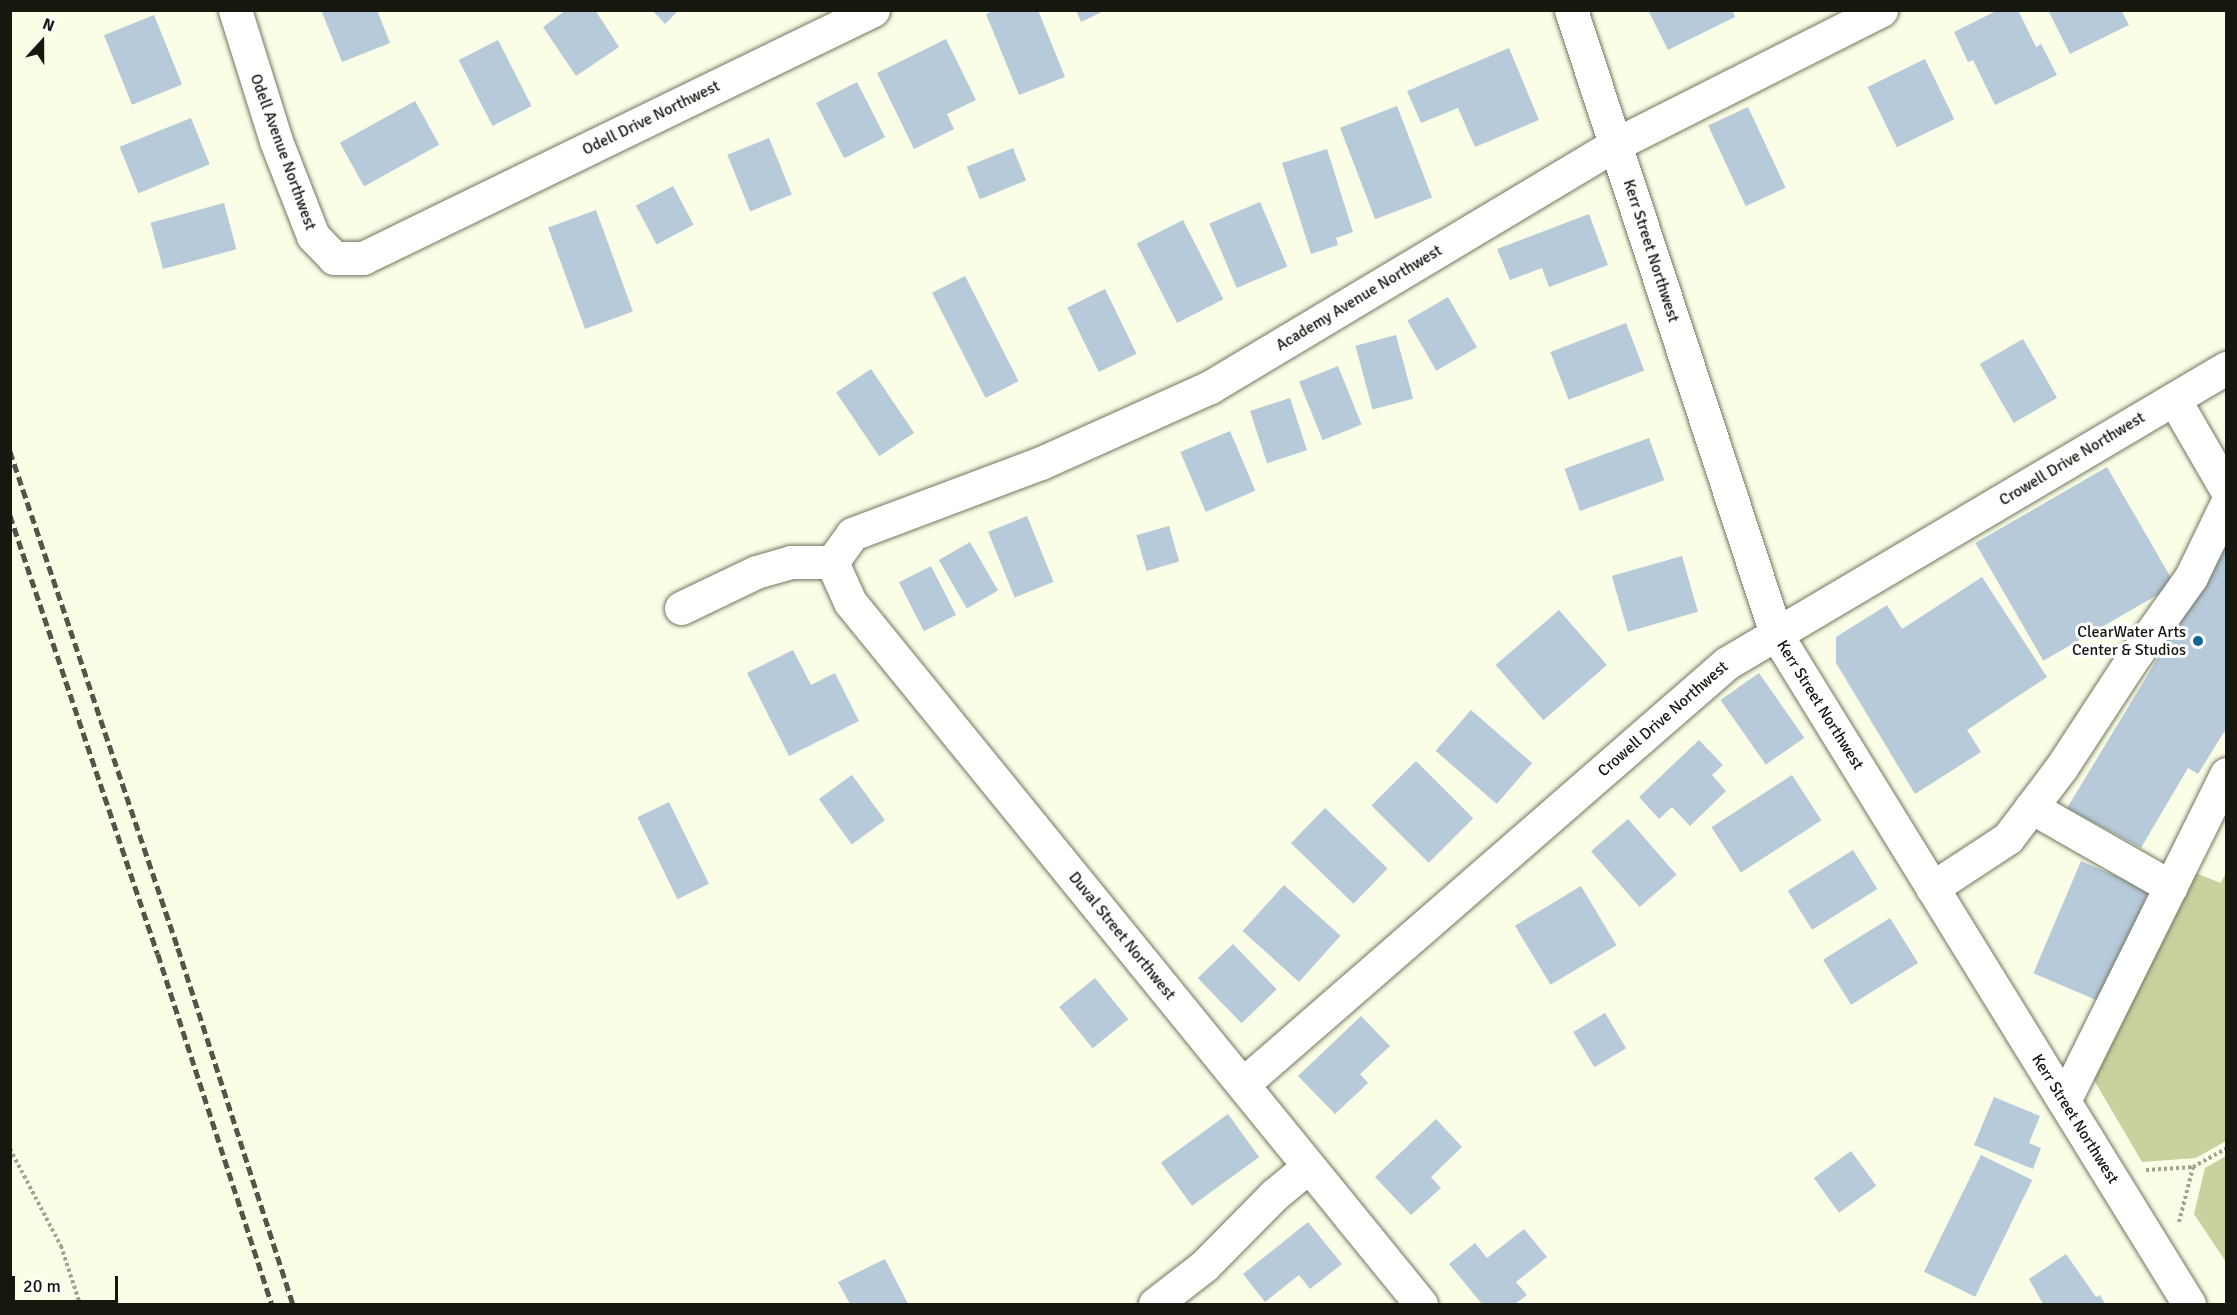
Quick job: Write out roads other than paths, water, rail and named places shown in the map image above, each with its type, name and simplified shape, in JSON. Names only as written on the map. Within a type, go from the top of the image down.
[{"type":"street","name":"Odell Avenue Northwest","points":[[235,10],[276,141],[313,236],[334,258],[363,258],[429,226]]},
{"type":"street","name":"Odell Drive Northwest","points":[[429,226],[873,10]]},
{"type":"street","name":"Kerr Street Northwest","points":[[1571,10],[1776,634],[2189,1305]]},
{"type":"street","name":"Academy Avenue Northwest","points":[[832,562],[852,534],[1041,463],[1210,387],[1616,144],[1881,10]]},
{"type":"street","name":"Crowell Drive Northwest","points":[[1243,1084],[1727,663],[2226,368]]},
{"type":"street","points":[[2174,399],[2226,489]]},
{"type":"street","points":[[1932,888],[2008,838],[2191,577],[2226,505]]},
{"type":"street","points":[[681,608],[756,572],[791,562],[832,562]]},
{"type":"street","name":"Duval Street Northwest","points":[[832,562],[850,602],[1421,1305]]},
{"type":"street","points":[[2064,1101],[2226,774]]},
{"type":"street","points":[[2031,807],[2171,887]]},
{"type":"street","points":[[1155,1305],[1204,1266],[1274,1195],[1309,1166]]},
{"type":"railway","points":[[10,451],[178,948],[293,1304]]},
{"type":"railway","points":[[10,515],[158,954],[272,1304]]},
{"type":"place","name":"ClearWater Arts Center & Studios","points":[[2198,641]]}]
